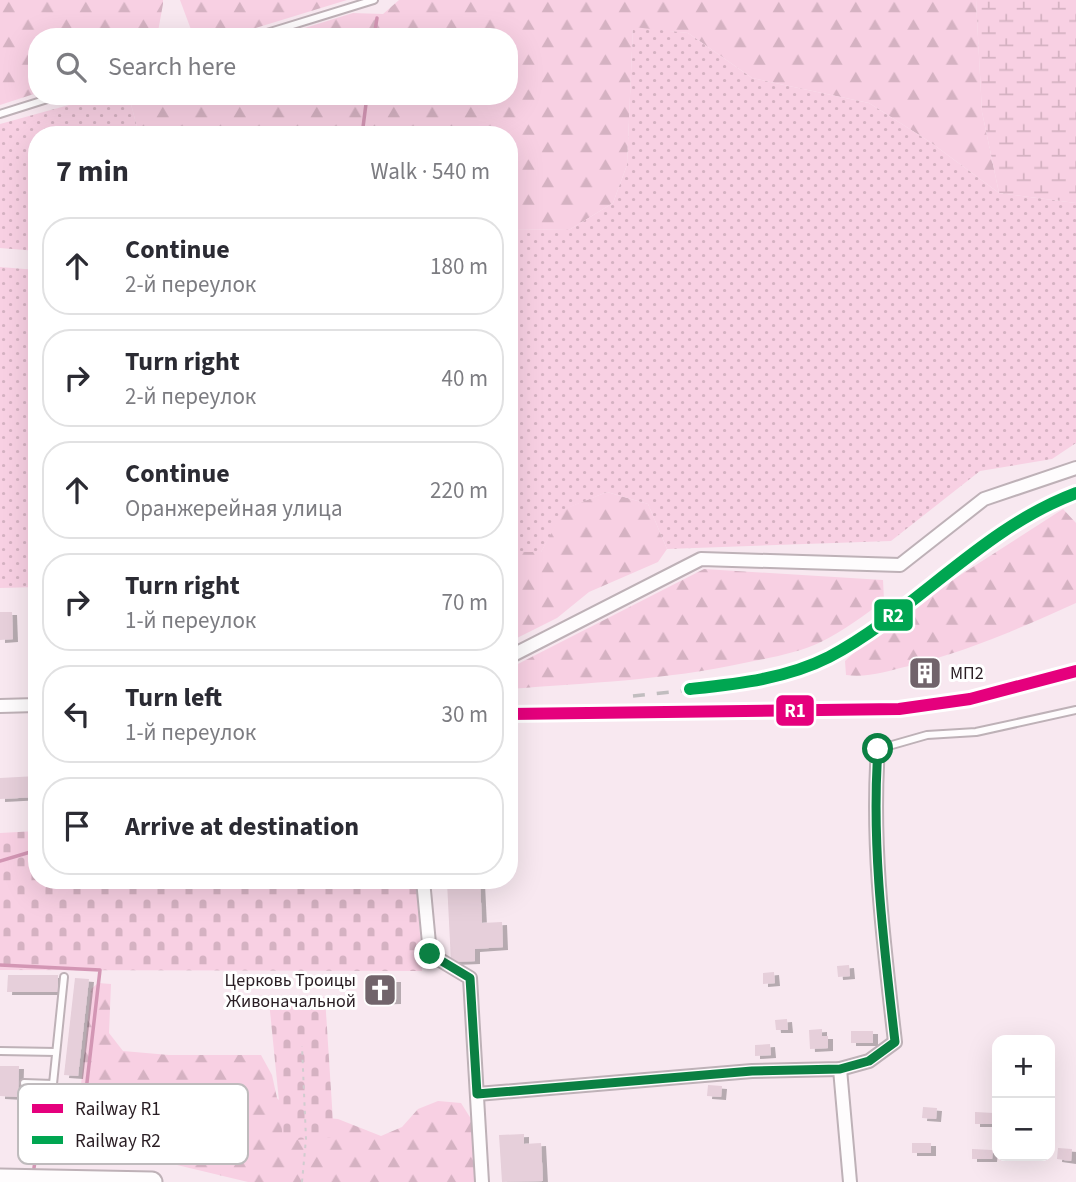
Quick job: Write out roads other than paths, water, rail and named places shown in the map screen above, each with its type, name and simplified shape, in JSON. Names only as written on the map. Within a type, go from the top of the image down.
[{"type":"main road","points":[[0,1179],[143,1181]]},
{"type":"street","points":[[518,652],[701,559],[900,565],[984,499],[1076,468]]},
{"type":"street","points":[[0,706],[28,705]]},
{"type":"street","points":[[477,1094],[752,1071],[840,1069],[869,1061],[895,1042],[882,930],[875,792],[878,749]]},
{"type":"street","points":[[424,889],[430,954],[470,978],[482,1182]]},
{"type":"street","points":[[840,1069],[850,1182]]},
{"type":"lane","points":[[283,28],[374,0]]},
{"type":"lane","points":[[0,114],[28,105]]},
{"type":"lane","points":[[878,749],[927,735],[976,732],[1076,710]]},
{"type":"lane","points":[[24,1083],[53,1084],[64,977]]},
{"type":"lane","points":[[0,1051],[57,1052]]},
{"type":"waterway","points":[[375,28],[377,18]]},
{"type":"waterway","points":[[363,126],[366,105]]},
{"type":"waterway","points":[[0,861],[28,853]]},
{"type":"waterway","points":[[0,965],[100,970],[87,1084]]},
{"type":"waterway","points":[[34,1168],[35,1164]]},
{"type":"railway","points":[[633,696],[755,680],[779,675],[825,659],[858,642],[889,621],[1008,529],[1041,509],[1076,493]]},
{"type":"rail line","name":"R2","points":[[690,689],[796,671],[829,657],[891,617],[1010,527],[1042,508],[1076,493]]},
{"type":"rail line","name":"R1","points":[[518,714],[899,709],[970,699],[1076,671]]},
{"type":"place","name":"МП2","points":[[925,673]]},
{"type":"place","name":"Церковь Троицы Живоначальной","points":[[380,990]]}]
